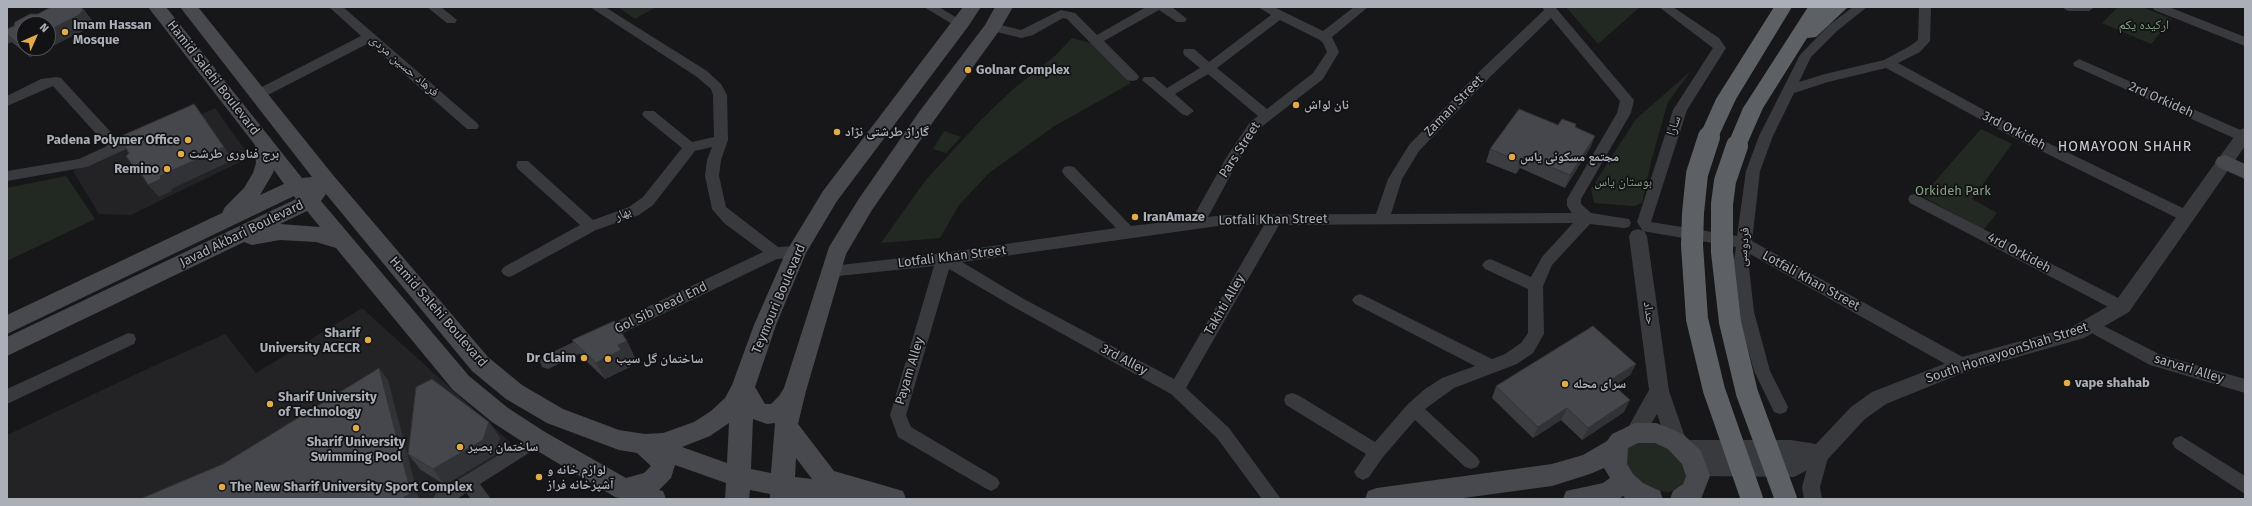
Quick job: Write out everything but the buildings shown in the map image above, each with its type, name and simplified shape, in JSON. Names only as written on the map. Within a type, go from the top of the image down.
[{"type":"highway","points":[[1754,52],[1760,17],[1765,7]]},
{"type":"highway","points":[[1752,499],[1714,390],[1697,319],[1692,245],[1693,213],[1697,174],[1709,137],[1726,99],[1783,7]]},
{"type":"highway","points":[[1786,499],[1747,393],[1730,322],[1722,252],[1722,204],[1725,181],[1737,146],[1753,108],[1816,7]]},
{"type":"highway","points":[[1783,60],[1828,14],[1839,7]]},
{"type":"main road","name":"Hamid Salehi Boulevard","points":[[157,7],[304,194],[461,383],[500,415],[537,439],[643,496]]},
{"type":"main road","name":"Hamid Salehi Boulevard","points":[[189,7],[326,180],[480,364],[514,392],[555,416],[619,440],[643,444],[738,488],[874,499]]},
{"type":"main road","name":"Teymouri Boulevard","points":[[738,488],[743,388],[764,325],[796,252],[830,196],[961,24],[972,7]]},
{"type":"main road","points":[[782,492],[786,426],[794,391],[829,271],[836,253],[865,205],[926,117],[993,27],[1004,7]]},
{"type":"main road","points":[[266,145],[272,150],[284,148],[292,138]]},
{"type":"main road","points":[[218,224],[243,203],[258,182],[266,163],[266,145]]},
{"type":"main road","points":[[2225,162],[2245,172]]},
{"type":"main road","name":"Javad Akbari Boulevard","points":[[7,347],[215,247],[326,180]]},
{"type":"main road","name":"Javad Akbari Boulevard","points":[[7,325],[218,224],[304,194]]},
{"type":"main road","points":[[215,247],[280,232],[316,234],[344,242]]},
{"type":"main road","points":[[643,444],[663,443],[702,429],[719,418],[733,404],[743,388],[757,411],[767,414],[777,413],[787,403],[794,391]]},
{"type":"main road","points":[[786,426],[826,479],[894,499]]},
{"type":"main road","points":[[1377,499],[1552,475],[1590,464],[1615,448],[1626,436],[1635,433],[1656,433],[1690,473]]},
{"type":"main road","points":[[643,444],[656,454],[663,465],[662,471],[651,482],[643,496]]},
{"type":"main road","points":[[1615,448],[1615,465],[1624,482],[1634,491],[1651,499]]},
{"type":"main road","points":[[1575,499],[1608,493],[1624,482]]},
{"type":"street","name":"فرهاد حسین مردی","points":[[335,7],[472,126]]},
{"type":"street","points":[[433,7],[451,20]]},
{"type":"street","points":[[596,7],[711,81],[720,95],[721,140],[714,160],[712,176],[716,202],[719,209],[728,219],[775,253],[796,252]]},
{"type":"street","points":[[930,7],[961,24]]},
{"type":"street","points":[[1096,41],[1155,7]]},
{"type":"street","points":[[1163,7],[1180,19]]},
{"type":"street","points":[[1264,7],[1324,37],[1362,7]]},
{"type":"street","name":"سارا","points":[[1644,228],[1680,110],[1720,48],[1714,41],[1665,7]]},
{"type":"street","name":"فردوسی","points":[[1780,407],[1762,371],[1746,312],[1741,267],[1753,170],[1766,136],[1806,56],[1833,28],[1861,7]]},
{"type":"street","points":[[1790,90],[1825,78],[1888,63],[1915,49],[1924,41],[1925,7]]},
{"type":"street","points":[[2068,7],[2089,7]]},
{"type":"street","points":[[2158,7],[2245,42]]},
{"type":"street","points":[[1363,472],[1377,452],[1414,409],[1448,382],[1511,359],[1522,353],[1534,339],[1537,317],[1535,286],[1547,261],[1587,218],[1574,206],[1574,199],[1624,113],[1628,100],[1550,9]]},
{"type":"street","name":"Zaman Street","points":[[1382,218],[1395,179],[1414,148],[1550,9]]},
{"type":"street","points":[[993,27],[1021,34],[1029,32],[1061,14],[1070,16],[1132,77]]},
{"type":"street","points":[[1166,94],[1209,68],[1279,15]]},
{"type":"street","name":"Pars Street","points":[[1197,223],[1231,161],[1255,125],[1266,115],[1291,99],[1318,76],[1333,52],[1330,41],[1324,37]]},
{"type":"street","points":[[258,95],[370,38]]},
{"type":"street","points":[[1189,52],[1266,115]]},
{"type":"street","name":"3rd Orkideh","points":[[1888,63],[2014,132],[2186,216]]},
{"type":"street","name":"2rd Orkideh","points":[[2079,63],[2244,135]]},
{"type":"street","points":[[1149,80],[1187,111]]},
{"type":"street","points":[[7,101],[46,82],[56,81],[117,148]]},
{"type":"street","points":[[649,114],[690,147],[721,140]]},
{"type":"street","points":[[7,176],[69,166],[117,148],[150,133]]},
{"type":"street","name":"South HomayoonShah Street","points":[[1690,473],[1794,468],[1820,454],[1858,413],[1879,398],[1926,378],[1962,365],[2077,333],[2122,308],[2244,135]]},
{"type":"street","name":"بهار","points":[[509,271],[591,226],[634,211],[648,201],[690,147]]},
{"type":"street","points":[[523,166],[591,226]]},
{"type":"street","points":[[1070,171],[1128,232]]},
{"type":"street","name":"4rd Orkideh","points":[[1915,199],[2122,308]]},
{"type":"street","name":"Lotfali Khan Street","points":[[829,271],[944,259],[1128,232],[1225,220],[1274,221],[1382,218],[1587,218],[1624,223],[1626,230],[1644,228],[1743,243],[1962,365]]},
{"type":"street","name":"Takhti Alley","points":[[1177,389],[1274,221]]},
{"type":"street","name":"حداد","points":[[1644,228],[1659,390],[1690,473]]},
{"type":"street","name":"Gol Sib Dead End","points":[[548,362],[775,253]]},
{"type":"street","name":"3rd Alley","points":[[944,259],[1017,302],[1177,389],[1223,433],[1272,499]]},
{"type":"street","name":"Payam Alley","points":[[944,259],[898,415],[904,432],[991,483]]},
{"type":"street","points":[[1490,265],[1535,286]]},
{"type":"street","points":[[1360,300],[1490,366]]},
{"type":"street","name":"sarvari Alley","points":[[2092,326],[2156,360],[2245,386]]},
{"type":"street","points":[[7,397],[128,339]]},
{"type":"street","points":[[1635,433],[1659,390]]},
{"type":"street","points":[[1292,400],[1377,452]]},
{"type":"street","points":[[1414,409],[1471,462]]},
{"type":"street","points":[[442,499],[537,439]]},
{"type":"street","points":[[2181,443],[2245,486]]},
{"type":"street","points":[[1813,499],[1811,488],[1820,454]]},
{"type":"street","points":[[469,482],[482,499]]},
{"type":"shaded area","points":[[215,108],[250,157],[131,215],[99,214],[73,171]]},
{"type":"shaded area","name":"Sharif University of Technology","points":[[362,308],[510,442],[503,457],[437,499],[7,499],[7,435],[225,334],[256,373]]},
{"type":"green space","points":[[618,7],[656,7],[635,19]]},
{"type":"green space","points":[[1566,7],[1640,7],[1598,44]]},
{"type":"green space","name":"ارکیده یکم","points":[[2118,7],[2142,7],[2172,19],[2151,44],[2102,23]]},
{"type":"green space","points":[[1072,38],[1094,44],[1131,83],[1053,127],[989,173],[959,205],[940,238],[881,243],[925,181],[981,120],[1012,90],[1056,55]]},
{"type":"green space","name":"بوستان یاس","points":[[1691,71],[1668,102],[1652,158],[1642,203],[1634,206],[1594,203],[1591,189],[1636,119]]},
{"type":"green space","name":"Orkideh Park","points":[[1981,129],[2012,144],[1972,199],[1997,213],[1983,230],[1922,196]]},
{"type":"green space","points":[[944,131],[961,137],[946,153],[933,149]]},
{"type":"green space","points":[[66,176],[95,219],[7,261],[7,188]]},
{"type":"green space","points":[[1638,441],[1658,442],[1676,453],[1685,469],[1686,477],[1683,484],[1677,489],[1669,492],[1649,490],[1625,468],[1625,451],[1630,445]]},
{"type":"place","name":"Imam Hassan Mosque","points":[[65,32]]},
{"type":"place","name":"Golnar Complex","points":[[968,70]]},
{"type":"place","name":"نان لواش","points":[[1296,105]]},
{"type":"place","name":"گاراژ طرشتی نژاد","points":[[837,132]]},
{"type":"place","name":"Padena Polymer Office","points":[[188,140]]},
{"type":"place","name":"برج فناوری طرشت","points":[[181,154]]},
{"type":"place","name":"مجتمع مسکونی یاس","points":[[1512,157]]},
{"type":"place","name":"Remino","points":[[167,169]]},
{"type":"place","name":"IranAmaze","points":[[1135,217]]},
{"type":"place","name":"Sharif University ACECR","points":[[368,340]]},
{"type":"place","name":"Dr Claim","points":[[584,358]]},
{"type":"place","name":"ساختمان گل سیب","points":[[608,359]]},
{"type":"place","name":"vape shahab","points":[[2067,383]]},
{"type":"place","name":"سرای محله","points":[[1565,384]]},
{"type":"place","name":"Sharif University of Technology","points":[[270,404]]},
{"type":"place","name":"Sharif University Swimming Pool","points":[[356,428]]},
{"type":"place","name":"ساختمان بصیر","points":[[460,447]]},
{"type":"place","name":"لوازم خانه و آشپزخانه فراز","points":[[539,477]]},
{"type":"place","name":"The New Sharif University Sport Complex","points":[[222,487]]},
{"type":"district","name":"HOMAYOON SHAHR","points":[[2125,147]]}]
